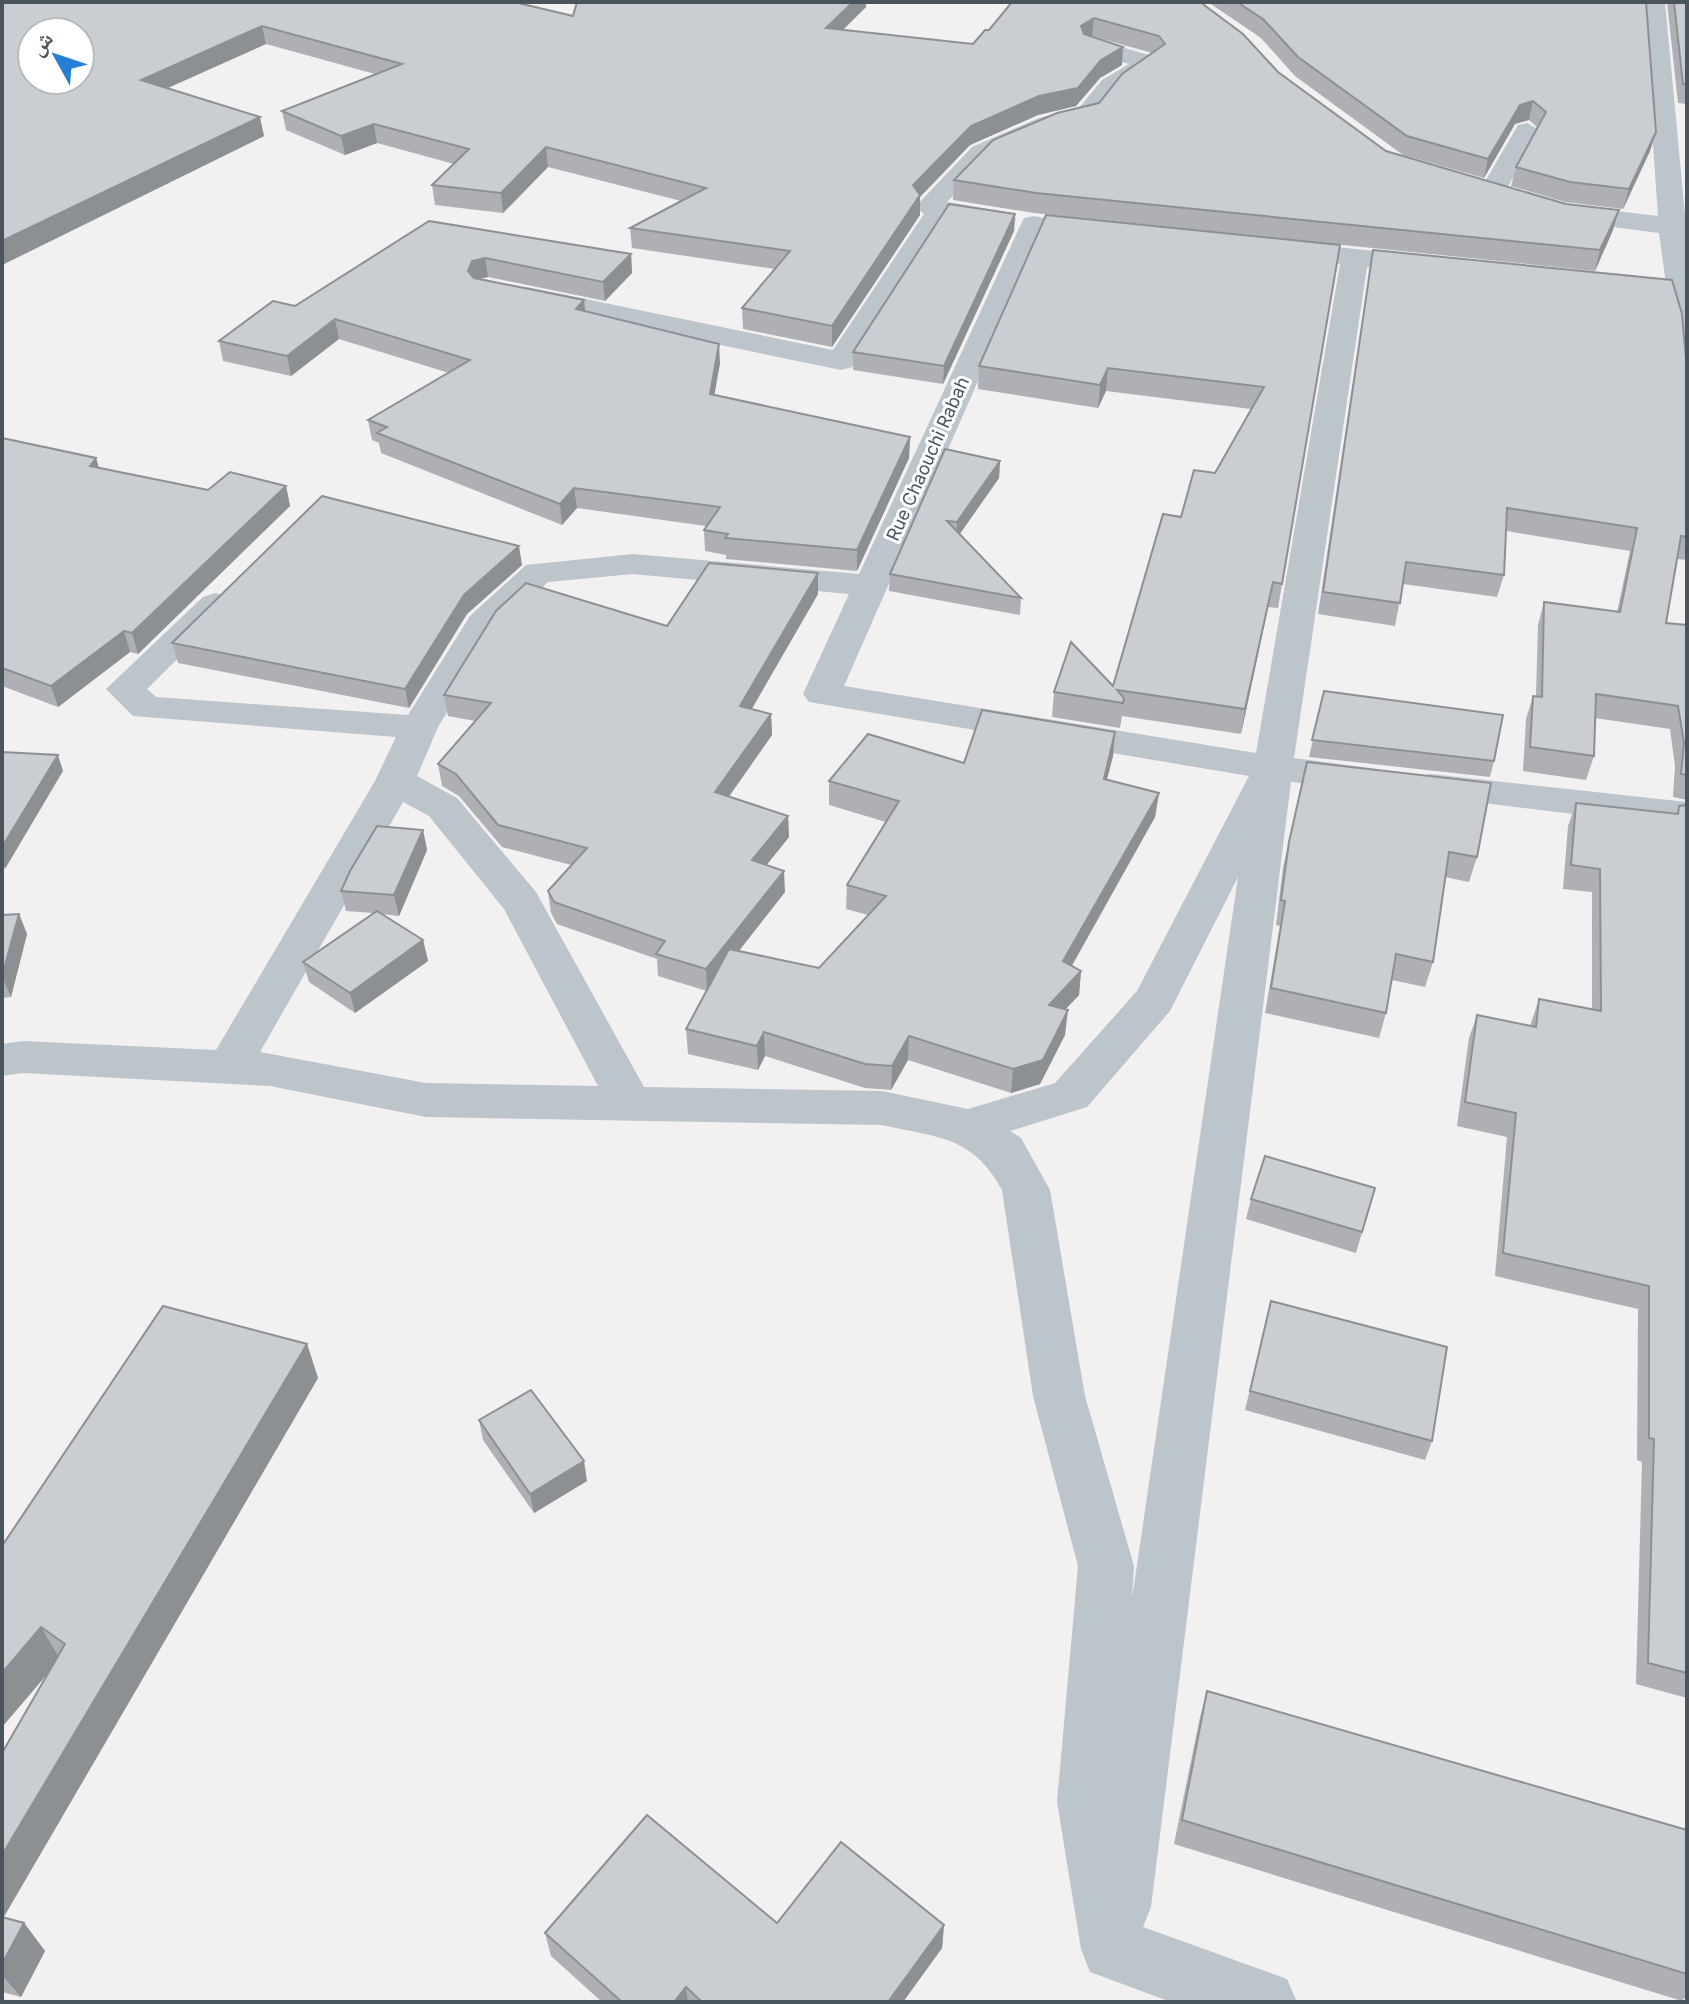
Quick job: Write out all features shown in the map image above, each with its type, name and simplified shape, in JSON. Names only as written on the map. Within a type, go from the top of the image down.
[{"type":"street","points":[[1654,2],[1657,44],[1675,110],[1672,226],[1687,327]]},
{"type":"street","points":[[1657,44],[1687,47]]},
{"type":"street","points":[[502,291],[841,361],[940,209],[928,207],[981,152],[1048,123],[1086,115],[1110,85],[1148,62],[1093,46]]},
{"type":"street","points":[[1492,192],[1527,130]]},
{"type":"street","points":[[1464,184],[1562,213],[1672,226]]},
{"type":"street","name":"Rue Chaouchi Rabah","points":[[940,209],[1050,226],[871,586],[822,694],[1273,768]]},
{"type":"street","points":[[1248,246],[1464,268]]},
{"type":"street","points":[[1113,1949],[1273,768],[1355,256]]},
{"type":"street","points":[[1650,288],[1681,291]]},
{"type":"street","points":[[229,1067],[395,781],[419,727],[483,624],[538,572],[633,564],[871,586]]},
{"type":"street","points":[[238,580],[125,689],[146,708],[419,727]]},
{"type":"street","points":[[1273,768],[1687,815]]},
{"type":"street","points":[[968,1127],[1071,1095],[1154,1000],[1273,768]]},
{"type":"street","points":[[395,781],[443,807],[521,902],[630,1103]]},
{"type":"street","points":[[2,1060],[23,1057],[270,1069],[426,1100],[882,1108],[968,1127],[1004,1151],[1026,1190],[1059,1396],[1106,1566],[1088,1802],[1113,1949]]},
{"type":"street","points":[[1113,1949],[1264,2002]]},
{"type":"building","points":[[2,2],[514,2],[573,16],[577,2],[853,2],[826,28],[973,44],[1012,2],[1200,2],[1243,34],[1278,72],[1386,151],[1566,204],[1619,210],[1600,250],[1036,193],[954,180],[993,140],[1057,113],[1099,103],[1122,74],[1165,44],[1159,36],[1094,18],[1081,26],[1084,34],[1123,47],[1101,60],[1078,88],[1039,96],[971,126],[913,185],[920,195],[832,326],[742,308],[790,251],[630,228],[706,188],[546,147],[501,193],[432,185],[469,149],[374,124],[341,136],[282,111],[402,64],[262,26],[141,80],[260,117],[2,241]]},
{"type":"building","points":[[1237,2],[1646,2],[1656,132],[1629,189],[1570,182],[1516,167],[1546,112],[1533,101],[1520,105],[1488,159],[1407,136],[1298,57],[1263,19]]},
{"type":"building","points":[[1674,2],[1687,2],[1687,85],[1683,84]]},
{"type":"building","points":[[949,204],[1015,214],[944,366],[853,352]]},
{"type":"building","points":[[1046,215],[1340,245],[1282,584],[1273,582],[1245,709],[1117,690],[1124,698],[1123,703],[1054,692],[1071,642],[1113,686],[1163,514],[1181,517],[1194,470],[1215,473],[1264,387],[1108,368],[1100,385],[979,366]]},
{"type":"building","points":[[429,221],[631,254],[603,282],[485,258],[472,261],[468,271],[474,278],[584,300],[576,309],[719,344],[710,394],[910,437],[857,550],[725,538],[728,534],[704,530],[720,507],[574,488],[560,504],[377,433],[387,427],[368,420],[470,360],[335,319],[287,356],[219,341],[273,301],[295,306]]},
{"type":"building","points":[[1373,250],[1672,280],[1682,314],[1687,370],[1687,537],[1681,536],[1666,623],[1687,625],[1687,775],[1681,774],[1684,743],[1678,706],[1596,694],[1594,756],[1530,747],[1533,696],[1542,697],[1544,602],[1620,612],[1637,528],[1507,508],[1504,575],[1406,562],[1400,603],[1323,592]]},
{"type":"building","points":[[2,438],[96,458],[90,466],[208,490],[230,472],[286,486],[132,633],[124,631],[51,686],[2,668]]},
{"type":"building","points":[[945,449],[1000,461],[957,522],[947,521],[1021,598],[890,574]]},
{"type":"building","points":[[322,496],[519,546],[464,595],[405,689],[172,643]]},
{"type":"building","points":[[709,563],[818,573],[740,706],[771,714],[715,792],[788,816],[752,860],[784,871],[706,969],[656,954],[665,941],[554,902],[548,891],[587,848],[498,825],[456,774],[438,764],[491,703],[444,695],[496,611],[526,583],[667,626]]},
{"type":"building","points":[[1324,691],[1503,715],[1494,761],[1312,740]]},
{"type":"building","points":[[982,710],[1115,732],[1104,779],[1159,793],[1063,961],[1081,971],[1049,1005],[1068,1010],[1043,1060],[1013,1069],[909,1036],[892,1066],[865,1064],[764,1032],[757,1046],[686,1029],[729,949],[819,968],[886,896],[847,885],[899,801],[829,781],[868,734],[964,763]]},
{"type":"building","points":[[2,752],[58,755],[2,847]]},
{"type":"building","points":[[1307,762],[1491,783],[1477,857],[1449,852],[1433,962],[1396,954],[1386,1013],[1271,988],[1285,901],[1281,900],[1289,842]]},
{"type":"building","points":[[1576,803],[1678,814],[1679,806],[1687,805],[1687,1673],[1648,1663],[1654,1439],[1649,1438],[1649,1286],[1503,1253],[1516,1113],[1465,1102],[1477,1015],[1536,1027],[1539,999],[1601,1011],[1600,869],[1571,865]]},
{"type":"building","points":[[377,826],[423,830],[394,895],[341,891],[350,871]]},
{"type":"building","points":[[377,911],[423,940],[350,993],[303,962]]},
{"type":"building","points":[[19,914],[2,976],[2,915]]},
{"type":"building","points":[[1265,1156],[1375,1188],[1362,1232],[1251,1199]]},
{"type":"building","points":[[1271,1301],[1447,1347],[1432,1441],[1250,1391]]},
{"type":"building","points":[[163,1306],[307,1344],[2,1855],[2,1753],[65,1644],[41,1627],[2,1673],[2,1546]]},
{"type":"building","points":[[531,1390],[584,1461],[530,1494],[479,1420]]},
{"type":"building","points":[[1207,1691],[1687,1830],[1687,1974],[1182,1820]]},
{"type":"building","points":[[647,1815],[777,1923],[841,1842],[944,1925],[888,2002],[702,2002],[686,1987],[674,2002],[622,2002],[545,1933]]},
{"type":"building","points":[[2,1917],[24,1923],[2,1964]]}]
